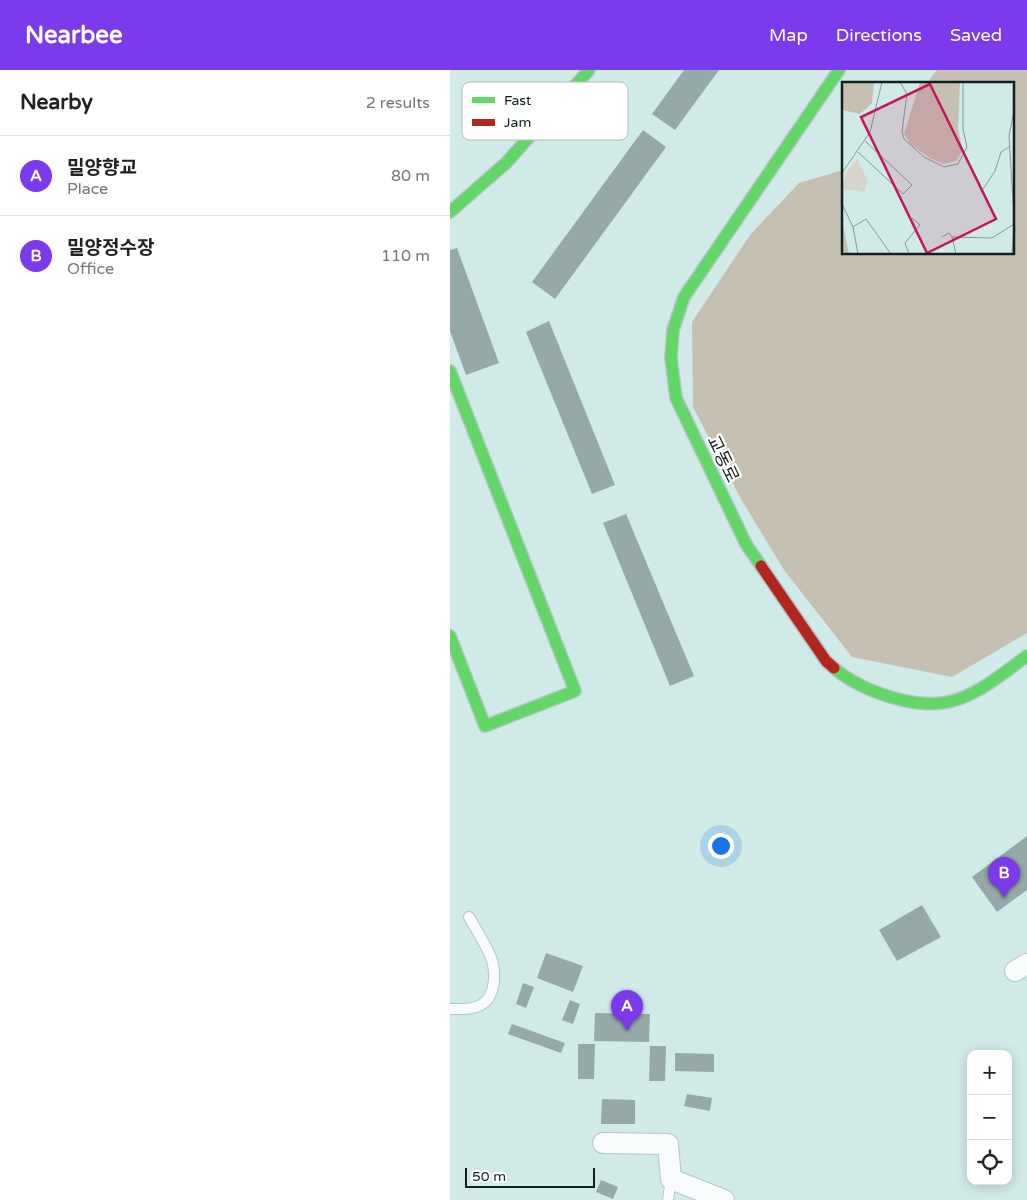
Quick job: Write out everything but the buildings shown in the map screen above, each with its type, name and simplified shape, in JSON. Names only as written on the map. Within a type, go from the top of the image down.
[{"type":"street","points":[[578,82],[589,70]]},
{"type":"street","name":"교동로","points":[[839,70],[684,297],[673,330],[671,358],[676,398],[746,544],[826,661],[846,678],[871,690],[899,699],[940,704],[954,701],[990,683],[1027,656]]},
{"type":"street","points":[[450,212],[476,191],[527,140]]},
{"type":"street","points":[[450,371],[575,691],[485,726],[450,636]]},
{"type":"street","points":[[603,1143],[668,1144],[671,1178],[724,1200]]},
{"type":"lane","points":[[450,1009],[466,1009],[482,1004],[492,991],[494,974],[490,956],[469,917]]},
{"type":"lane","points":[[668,1200],[671,1178]]},
{"type":"shaded area","points":[[937,70],[1027,70],[1027,633],[952,677],[852,657],[784,570],[741,499],[693,407],[692,322],[750,235],[799,183],[842,170],[842,255],[1014,255],[1014,82],[928,82]]},
{"type":"traffic: fast","points":[[578,82],[589,70]]},
{"type":"traffic: fast","points":[[761,566],[746,544],[676,398],[671,358],[673,330],[684,297],[839,70]]},
{"type":"traffic: fast","points":[[450,212],[506,163],[527,140]]},
{"type":"traffic: fast","points":[[450,371],[575,691],[485,726],[450,636]]},
{"type":"traffic: fast","points":[[834,668],[859,684],[890,697],[906,701],[938,703],[952,701],[972,693],[1027,656]]},
{"type":"traffic: jam","points":[[761,566],[826,661],[834,668]]},
{"type":"place","name":"밀양정수장","points":[[1004,898]]},
{"type":"place","name":"밀양향교","points":[[627,1031]]}]
